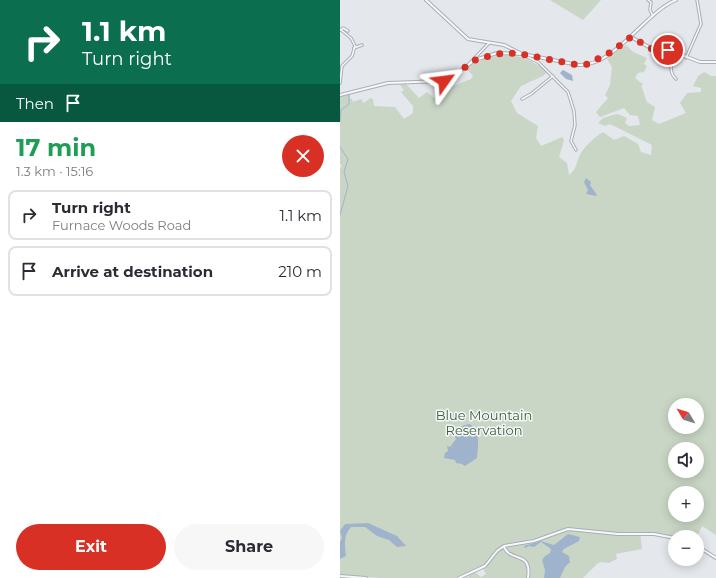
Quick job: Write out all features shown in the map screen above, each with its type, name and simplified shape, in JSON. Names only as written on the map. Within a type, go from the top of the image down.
[{"type":"street","points":[[426,0],[468,39],[508,46],[538,62],[566,88],[570,95],[574,110],[575,125],[571,141],[576,150]]},
{"type":"street","points":[[648,0],[651,2],[650,10],[653,16]]},
{"type":"street","points":[[469,64],[492,54],[503,53],[523,54],[583,65],[599,59],[631,37],[653,16],[675,0]]},
{"type":"street","points":[[686,58],[701,24],[697,0]]},
{"type":"street","points":[[341,30],[343,28],[348,31]]},
{"type":"street","points":[[340,83],[342,66],[354,52],[351,38],[341,30]]},
{"type":"street","points":[[631,37],[656,51],[675,52],[686,58],[700,62],[716,62]]},
{"type":"street","points":[[340,95],[388,83],[444,81],[469,64],[489,43]]},
{"type":"street","points":[[354,48],[362,45]]},
{"type":"street","points":[[675,52],[670,63],[672,74],[676,79]]},
{"type":"street","points":[[522,99],[531,94],[553,76]]},
{"type":"street","points":[[459,578],[485,566],[504,546],[534,541],[571,528],[618,534],[654,534],[668,537]]},
{"type":"street","points":[[504,546],[508,552],[521,557],[527,562],[529,569],[528,578]]},
{"type":"street","points":[[704,550],[716,558]]},
{"type":"street","points":[[340,576],[366,578]]},
{"type":"green space","points":[[550,0],[601,0],[583,20]]},
{"type":"green space","name":"Blue Mountain Reservation","points":[[626,45],[633,52],[647,58],[644,64],[647,66],[644,72],[638,73],[635,78],[644,85],[641,85],[647,102],[655,107],[652,120],[659,124],[686,113],[680,103],[687,93],[701,92],[701,88],[693,86],[698,76],[704,72],[711,76],[716,76],[716,535],[702,526],[700,530],[668,530],[668,536],[640,532],[642,549],[616,554],[617,559],[609,563],[601,562],[597,564],[583,578],[466,578],[475,572],[481,577],[486,574],[483,569],[486,567],[484,565],[456,578],[382,578],[340,575],[340,168],[342,166],[340,163],[340,97],[350,94],[350,99],[352,99],[353,102],[361,99],[364,103],[370,98],[373,99],[374,106],[395,107],[404,119],[413,113],[413,106],[401,92],[404,90],[400,85],[405,83],[419,98],[427,92],[434,98],[441,91],[471,79],[473,76],[466,68],[477,63],[498,56],[508,55],[527,59],[547,72],[543,76],[521,86],[511,101],[517,113],[538,126],[536,138],[541,146],[562,137],[564,140],[559,157],[567,163],[569,175],[574,169],[586,146],[603,132],[614,140],[624,136],[638,144],[641,152],[651,155],[652,145],[610,124],[605,126],[598,123],[603,118],[617,114],[627,118],[625,123],[629,126],[640,125],[638,116],[630,115],[624,108],[600,117],[596,112],[608,98],[605,95],[610,85],[612,67],[607,59]]},
{"type":"water","points":[[563,70],[572,75],[573,81],[566,79],[560,73]]},
{"type":"water","points":[[586,178],[591,182],[590,185],[597,195],[596,196],[586,194],[588,190],[584,182]]},
{"type":"water","points":[[470,424],[474,428],[477,435],[478,444],[477,458],[465,466],[456,463],[455,460],[444,458],[445,453],[448,451],[447,446],[450,447],[456,439],[454,435],[463,435],[461,432],[461,427]]},
{"type":"water","points":[[368,523],[397,536],[406,546],[397,547],[389,540],[377,536],[365,527],[351,527],[348,530],[346,537],[346,556],[340,559],[340,542],[342,538],[340,531],[345,524]]},
{"type":"water","points":[[568,534],[580,537],[579,541],[564,549],[562,552],[569,556],[570,562],[565,567],[560,578],[544,578],[545,570],[542,560],[550,553],[551,549],[541,542],[534,547],[529,546],[525,548],[524,546],[541,541],[554,545]]},
{"type":"waterway","points":[[340,121],[341,110],[349,104],[349,93]]},
{"type":"waterway","points":[[340,147],[348,159],[344,172],[348,186],[340,215]]},
{"type":"route","points":[[444,81],[475,60],[503,53],[516,53],[583,65],[592,63],[615,50],[631,37],[656,51],[668,50]]}]
